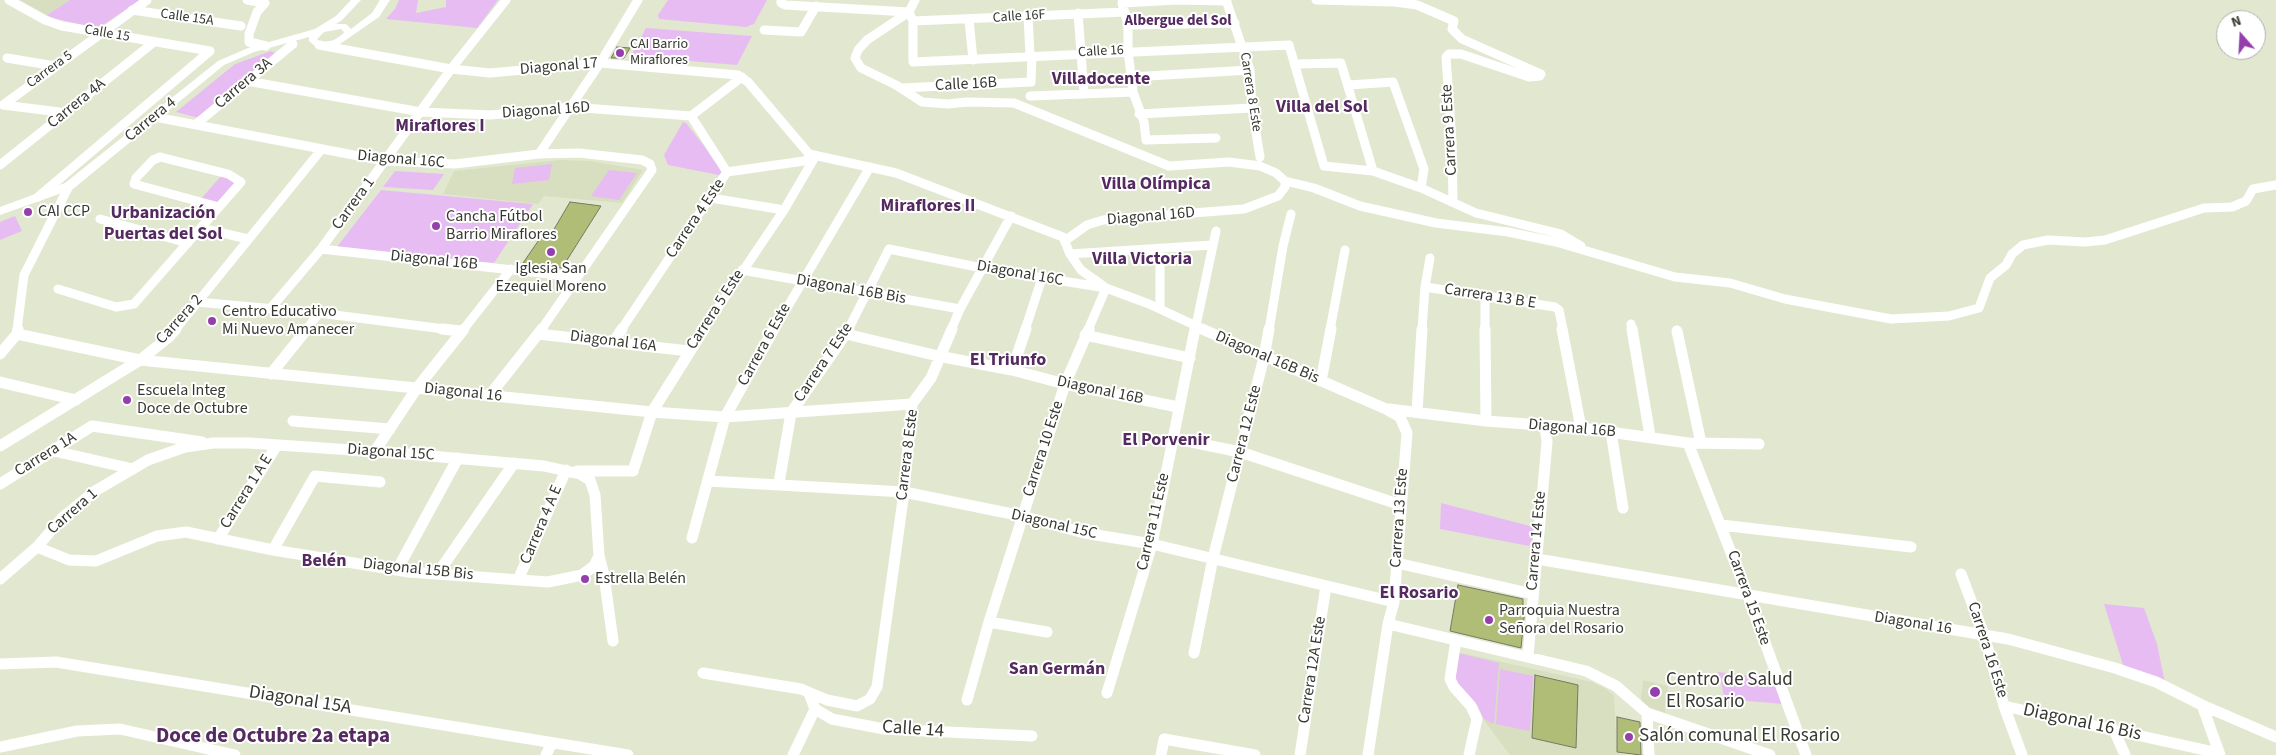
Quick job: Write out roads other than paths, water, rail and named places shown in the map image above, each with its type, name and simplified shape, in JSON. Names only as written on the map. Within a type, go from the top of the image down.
[{"type":"street","name":"Calle 15","points":[[9,0],[45,20],[62,26],[210,51]]},
{"type":"street","name":"Carrera 5","points":[[67,113],[3,105],[146,0]]},
{"type":"street","points":[[247,0],[265,2],[257,12],[252,23],[249,42],[266,46]]},
{"type":"street","points":[[317,44],[313,42],[313,37],[348,10],[356,0]]},
{"type":"street","name":"Carrera 4","points":[[266,46],[337,42],[376,15],[386,0]]},
{"type":"street","name":"Carrera 1","points":[[270,309],[321,249],[451,69],[506,0]]},
{"type":"street","points":[[539,154],[600,63],[638,0]]},
{"type":"street","points":[[914,0],[909,12],[867,40],[858,50],[855,58],[861,68],[901,88],[922,102],[933,104],[1014,102],[1169,166],[1229,162],[1260,166],[1276,173],[1285,181],[1314,188],[1360,206],[1436,223],[1508,232],[1586,250],[1675,277],[1730,283],[1785,299],[1891,318],[1949,316],[1979,308],[1990,278],[2006,265],[2012,254],[2023,245],[2048,240],[2085,242],[2105,240],[2204,208],[2232,207],[2246,201],[2253,189],[2276,185]]},
{"type":"street","points":[[1216,138],[1146,140],[1144,122],[1133,92],[1128,51],[1128,25],[1122,3],[1177,0],[1226,1]]},
{"type":"street","points":[[1316,0],[1394,1]]},
{"type":"street","name":"Carrera 8 Este","points":[[1226,1],[1250,70],[1252,108],[1260,157]]},
{"type":"street","name":"Carrera 9 Este","points":[[1394,1],[1432,10],[1454,21],[1452,30],[1462,39],[1541,74],[1540,76],[1529,77],[1461,54],[1449,54],[1446,57],[1452,142],[1453,202]]},
{"type":"street","points":[[781,2],[816,6],[850,4],[909,12]]},
{"type":"street","points":[[764,30],[801,32],[816,6]]},
{"type":"street","name":"Calle 15A","points":[[132,10],[242,26]]},
{"type":"street","points":[[909,12],[913,22]]},
{"type":"street","name":"Calle 16F","points":[[913,22],[1125,12]]},
{"type":"street","points":[[1078,13],[1084,93]]},
{"type":"street","points":[[1028,16],[1031,56]]},
{"type":"street","points":[[969,20],[973,60]]},
{"type":"street","name":"Calle 16","points":[[913,22],[913,62],[1290,45],[1295,64]]},
{"type":"street","points":[[1128,25],[1235,23]]},
{"type":"street","points":[[320,30],[343,26],[348,28],[347,36],[357,51]]},
{"type":"street","name":"Carrera 4","points":[[0,211],[69,186],[221,63],[235,55],[320,30]]},
{"type":"street","name":"Carrera 4A","points":[[0,165],[154,42]]},
{"type":"street","name":"Carrera 3A","points":[[195,125],[293,44]]},
{"type":"street","name":"Diagonal 17","points":[[317,44],[451,69],[490,73],[600,63],[652,66],[742,78]]},
{"type":"street","name":"Carrera 4","points":[[38,197],[210,51]]},
{"type":"street","name":"Calle 16B","points":[[901,88],[1031,82],[1031,56]]},
{"type":"street","points":[[7,58],[55,66]]},
{"type":"street","points":[[1373,171],[1349,85],[1340,63],[1295,64],[1324,166],[1373,171],[1421,188],[1476,213],[1561,234],[1586,250]]},
{"type":"street","points":[[1131,77],[1250,70]]},
{"type":"street","points":[[727,172],[691,116],[742,78],[748,82],[809,154],[815,157],[896,173],[1058,234],[1066,240],[1070,254],[1081,270],[1106,288]]},
{"type":"street","name":"Diagonal 16D","points":[[247,81],[421,112],[491,115],[570,107],[691,116]]},
{"type":"street","points":[[1349,85],[1393,82],[1424,168],[1421,188]]},
{"type":"street","points":[[1030,96],[1133,92]]},
{"type":"street","points":[[1140,114],[1252,108]]},
{"type":"street","name":"Diagonal 16C","points":[[155,116],[384,161],[455,164],[539,154],[579,153],[642,160],[650,164],[652,170],[577,277]]},
{"type":"street","name":"Carrera 2","points":[[0,446],[140,360],[169,337],[321,150]]},
{"type":"street","points":[[58,289],[116,307],[134,304],[241,182],[228,174],[160,157],[149,163],[136,178],[134,184],[219,207]]},
{"type":"street","name":"Carrera 4 Este","points":[[614,341],[727,172],[804,162],[815,157]]},
{"type":"street","name":"Carrera 5 Este","points":[[633,471],[652,412],[689,351],[784,210],[815,157]]},
{"type":"street","name":"Carrera 6 Este","points":[[692,538],[725,416],[801,281],[870,167]]},
{"type":"street","name":"Diagonal 16D","points":[[1066,240],[1087,225],[1103,220],[1244,209],[1278,196],[1285,187],[1285,181]]},
{"type":"street","points":[[0,354],[17,334],[24,275],[69,186]]},
{"type":"street","points":[[711,198],[784,210]]},
{"type":"street","name":"Carrera 12 Este","points":[[1194,653],[1213,558],[1264,357],[1283,246],[1291,214]]},
{"type":"street","name":"Carrera 8 Este","points":[[809,693],[827,700],[857,706],[870,699],[877,687],[904,492],[912,404],[931,378],[938,356],[960,309],[1011,216]]},
{"type":"street","points":[[100,219],[188,243]]},
{"type":"street","points":[[201,228],[248,239]]},
{"type":"street","name":"Carrera 11 Este","points":[[1106,693],[1152,544],[1178,407],[1216,231]]},
{"type":"street","points":[[1070,254],[1212,245]]},
{"type":"street","points":[[1160,248],[1160,309]]},
{"type":"street","name":"Diagonal 16B","points":[[321,249],[577,277]]},
{"type":"street","name":"Diagonal 16C","points":[[889,249],[982,268],[1106,288],[1149,304]]},
{"type":"street","name":"Carrera 7 Este","points":[[779,484],[791,412],[846,334],[889,249]]},
{"type":"street","points":[[1321,381],[1345,250]]},
{"type":"street","points":[[1417,412],[1425,287],[1430,258]]},
{"type":"street","points":[[375,451],[417,388],[511,269]]},
{"type":"street","name":"Diagonal 16B Bis","points":[[742,270],[960,309]]},
{"type":"street","points":[[489,396],[538,334],[577,277]]},
{"type":"street","points":[[1012,370],[1042,278]]},
{"type":"street","name":"Carrera 13 B E","points":[[1425,287],[1555,307],[1560,313],[1581,428]]},
{"type":"street","name":"Carrera 10 Este","points":[[967,700],[989,622],[1065,384],[1106,288]]},
{"type":"street","points":[[1485,297],[1486,421]]},
{"type":"street","points":[[197,302],[319,313],[461,331]]},
{"type":"street","name":"Diagonal 16B Bis","points":[[1149,304],[1264,357],[1386,408]]},
{"type":"street","points":[[271,374],[319,313]]},
{"type":"street","points":[[1631,324],[1650,436]]},
{"type":"street","points":[[1677,331],[1701,443]]},
{"type":"street","name":"Diagonal 16","points":[[17,334],[140,360],[652,412],[725,416],[912,404]]},
{"type":"street","name":"Diagonal 16A","points":[[538,334],[614,341],[689,351]]},
{"type":"street","name":"Diagonal 16B","points":[[846,334],[938,356],[1012,370],[1065,384],[1178,407]]},
{"type":"street","points":[[1086,335],[1190,358]]},
{"type":"street","points":[[0,382],[76,400]]},
{"type":"street","name":"Diagonal 16B","points":[[1386,408],[1486,421],[1581,428],[1650,436],[1688,443],[1759,444]]},
{"type":"street","name":"Carrera 13 Este","points":[[1368,755],[1388,624],[1394,602],[1407,432],[1400,417],[1386,408]]},
{"type":"street","points":[[293,420],[390,429]]},
{"type":"street","name":"Diagonal 15C","points":[[92,426],[212,443],[375,451],[544,466],[580,474],[590,480],[595,495],[598,516],[597,561]]},
{"type":"street","name":"Carrera 1A","points":[[0,484],[92,426]]},
{"type":"street","name":"Carrera 14 Este","points":[[1528,656],[1547,442],[1545,426]]},
{"type":"street","points":[[1611,432],[1623,508]]},
{"type":"street","points":[[1172,438],[1240,452],[1402,505]]},
{"type":"street","name":"Diagonal 15C","points":[[131,470],[168,452],[212,443]]},
{"type":"street","name":"Carrera 15 Este","points":[[1688,443],[1748,596],[1806,755]]},
{"type":"street","name":"Carrera 1 A E","points":[[218,539],[277,445]]},
{"type":"street","points":[[54,450],[131,470]]},
{"type":"street","points":[[397,570],[458,458]]},
{"type":"street","points":[[438,573],[514,463]]},
{"type":"street","name":"Carrera 1","points":[[0,579],[37,547],[62,518],[95,492],[131,470]]},
{"type":"street","name":"Diagonal 15C","points":[[567,471],[633,471]]},
{"type":"street","name":"Carrera 4 A E","points":[[518,580],[567,471]]},
{"type":"street","points":[[273,550],[315,476],[380,482]]},
{"type":"street","name":"Diagonal 15C","points":[[708,480],[904,492],[1022,516],[1084,534],[1152,544],[1394,602]]},
{"type":"street","points":[[1721,525],[1911,547]]},
{"type":"street","name":"Diagonal 15B Bis","points":[[37,547],[69,560],[96,561],[156,536],[186,532],[273,550],[397,570],[548,582],[582,575],[597,561]]},
{"type":"street","name":"Diagonal 16","points":[[1536,559],[2008,639],[2115,668],[2156,682],[2202,705],[2276,737]]},
{"type":"street","points":[[597,561],[604,575],[613,641]]},
{"type":"street","points":[[1397,563],[1533,594]]},
{"type":"street","name":"Carrera 16 Este","points":[[1961,574],[1984,635],[2004,706],[2022,755]]},
{"type":"street","name":"Carrera 12A Este","points":[[1300,755],[1326,586]]},
{"type":"street","points":[[989,622],[1047,632]]},
{"type":"street","points":[[1388,624],[1586,671],[1616,686],[1647,713],[1770,755]]},
{"type":"street","points":[[1456,640],[1450,679],[1454,687],[1471,706],[1477,719],[1468,755]]},
{"type":"street","name":"Diagonal 15A","points":[[0,664],[56,662],[623,755]]},
{"type":"street","points":[[703,673],[809,693],[815,709],[793,755]]},
{"type":"street","points":[[2202,705],[2219,754]]},
{"type":"street","name":"Diagonal 16 Bis","points":[[2004,706],[2219,754]]},
{"type":"street","name":"Calle 14","points":[[815,709],[832,719],[884,729],[1032,736]]},
{"type":"street","points":[[1647,713],[1649,755]]},
{"type":"street","points":[[0,747],[77,731],[120,729],[235,755]]},
{"type":"street","points":[[2114,730],[2124,755]]},
{"type":"street","points":[[1161,755],[1164,739],[1255,755]]},
{"type":"street","points":[[546,755],[552,742]]},
{"type":"place","name":"CAI Barrio Miraflores","points":[[620,53]]},
{"type":"place","name":"CAI CCP","points":[[28,212]]},
{"type":"place","name":"Cancha Fútbol Barrio Miraflores","points":[[436,226]]},
{"type":"place","name":"Iglesia San Ezequiel Moreno","points":[[551,252]]},
{"type":"place","name":"Centro Educativo Mi Nuevo Amanecer","points":[[212,321]]},
{"type":"place","name":"Escuela Integ Doce de Octubre","points":[[127,400]]},
{"type":"place","name":"Estrella Belén","points":[[585,579]]},
{"type":"place","name":"Parroquia Nuestra Señora del Rosario","points":[[1489,620]]},
{"type":"place","name":"Centro de Salud El Rosario","points":[[1655,692]]},
{"type":"place","name":"Salón comunal El Rosario","points":[[1629,737]]},
{"type":"district","name":"Albergue del Sol","points":[[1178,22]]},
{"type":"district","name":"Villadocente","points":[[1101,80]]},
{"type":"district","name":"Villa del Sol","points":[[1322,108]]},
{"type":"district","name":"Miraflores I","points":[[440,127]]},
{"type":"district","name":"Villa Olímpica","points":[[1156,185]]},
{"type":"district","name":"Miraflores II","points":[[928,207]]},
{"type":"district","name":"Urbanización Puertas del Sol","points":[[163,224]]},
{"type":"district","name":"Villa Victoria","points":[[1142,260]]},
{"type":"district","name":"El Triunfo","points":[[1008,361]]},
{"type":"district","name":"El Porvenir","points":[[1166,441]]},
{"type":"district","name":"Belén","points":[[324,562]]},
{"type":"district","name":"El Rosario","points":[[1419,594]]},
{"type":"district","name":"San Germán","points":[[1057,670]]},
{"type":"district","name":"Doce de Octubre 2a etapa","points":[[273,737]]}]
